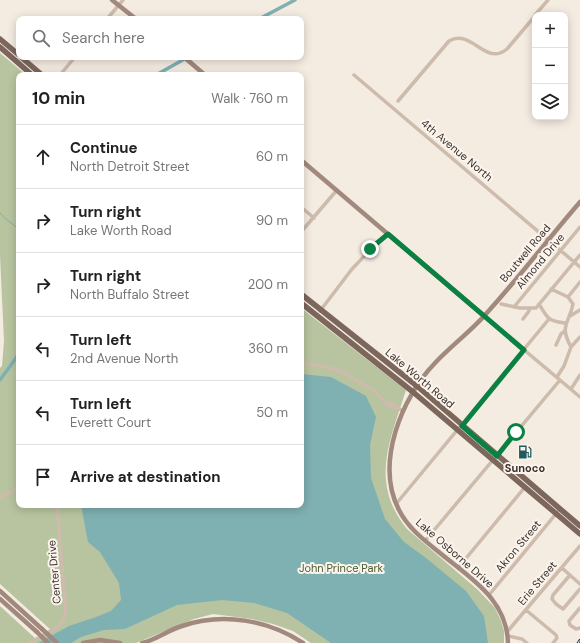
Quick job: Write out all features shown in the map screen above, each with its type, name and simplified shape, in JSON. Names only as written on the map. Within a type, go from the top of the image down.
[{"type":"main road","points":[[0,39],[16,52]]},
{"type":"main road","points":[[0,47],[29,72]]},
{"type":"main road","points":[[24,60],[38,72]]},
{"type":"main road","name":"Lake Worth Road","points":[[304,297],[416,386],[459,428]]},
{"type":"main road","name":"Lake Worth Road","points":[[304,306],[459,428],[558,511],[580,534]]},
{"type":"main road","name":"Lake Worth Road","points":[[495,458],[525,487],[580,526]]},
{"type":"street","points":[[112,0],[132,16]]},
{"type":"street","points":[[110,16],[123,0]]},
{"type":"street","points":[[538,12],[548,0]]},
{"type":"street","points":[[398,101],[445,44],[451,40],[465,38],[488,53],[501,53],[507,50],[532,19]]},
{"type":"street","points":[[62,72],[72,60]]},
{"type":"street","points":[[188,60],[202,72]]},
{"type":"street","name":"4th Avenue North","points":[[354,75],[580,267]]},
{"type":"street","points":[[304,162],[580,397]]},
{"type":"street","points":[[304,229],[337,190]]},
{"type":"street","name":"Boutwell Road","points":[[416,386],[434,364],[484,316],[580,202]]},
{"type":"street","points":[[304,210],[314,218]]},
{"type":"street","name":"Almond Drive","points":[[514,307],[580,227]]},
{"type":"street","points":[[316,316],[352,269],[370,249],[388,234]]},
{"type":"street","points":[[501,304],[514,307],[536,308],[580,255]]},
{"type":"street","points":[[568,297],[580,282]]},
{"type":"street","points":[[551,289],[568,297],[572,304],[570,316]]},
{"type":"street","points":[[539,304],[549,319],[556,322],[565,323]]},
{"type":"street","points":[[523,319],[529,312],[529,308]]},
{"type":"street","points":[[571,347],[565,331],[565,323],[570,316],[580,310]]},
{"type":"street","points":[[396,504],[549,319]]},
{"type":"street","points":[[556,345],[561,334],[565,331]]},
{"type":"street","points":[[426,541],[558,379],[571,347],[580,337]]},
{"type":"street","points":[[304,363],[342,372],[373,390],[387,404],[392,404],[402,410]]},
{"type":"street","points":[[570,389],[580,375]]},
{"type":"street","name":"Lake Osborne Drive","points":[[416,386],[402,410],[391,450],[389,465],[390,480],[396,504],[407,523],[489,594],[502,614],[508,634],[508,643]]},
{"type":"street","points":[[458,568],[525,487]]},
{"type":"street","points":[[0,497],[16,489]]},
{"type":"street","name":"Center Drive","points":[[30,643],[59,626],[64,620],[66,612],[57,508]]},
{"type":"street","name":"Akron Street","points":[[489,594],[558,511]]},
{"type":"street","name":"Erie Street","points":[[508,634],[526,610],[580,546]]},
{"type":"street","points":[[562,568],[580,584]]},
{"type":"street","points":[[570,575],[552,599],[563,609],[580,588]]},
{"type":"street","points":[[0,591],[57,643]]},
{"type":"street","points":[[0,599],[48,643]]},
{"type":"street","points":[[580,608],[569,621],[570,625],[576,629],[580,628]]},
{"type":"street","points":[[526,610],[556,635],[557,638],[553,643]]},
{"type":"street","points":[[142,643],[181,626],[206,620],[227,619],[267,626],[281,631],[304,643]]},
{"type":"street","points":[[508,634],[522,639],[527,643]]},
{"type":"street","points":[[83,643],[100,640],[120,643]]},
{"type":"green space","name":"John Prince Park","points":[[0,53],[22,72],[16,72],[16,508],[304,508],[304,310],[406,390],[389,444],[386,461],[386,478],[389,495],[395,512],[407,529],[478,590],[495,608],[504,631],[504,643],[311,643],[293,631],[273,624],[252,619],[213,614],[194,619],[136,643],[0,643],[0,606],[36,639],[52,631],[0,584],[0,368],[2,366],[4,341],[0,255]]},
{"type":"water","points":[[304,374],[331,377],[366,396],[376,417],[370,445],[371,478],[385,519],[404,542],[466,591],[484,616],[488,643],[331,643],[287,613],[254,603],[222,600],[177,605],[125,629],[104,630],[81,637],[71,643],[38,643],[69,626],[111,611],[121,600],[119,583],[100,552],[88,542],[82,508],[304,508]]},
{"type":"waterway","points":[[265,16],[295,0]]},
{"type":"waterway","points":[[161,72],[183,60]]},
{"type":"waterway","points":[[0,213],[16,227]]},
{"type":"waterway","points":[[0,380],[16,358]]},
{"type":"place","name":"Sunoco","points":[[525,452]]},
{"type":"route","points":[[370,249],[388,234],[524,350],[462,426],[497,456],[516,432]]}]
